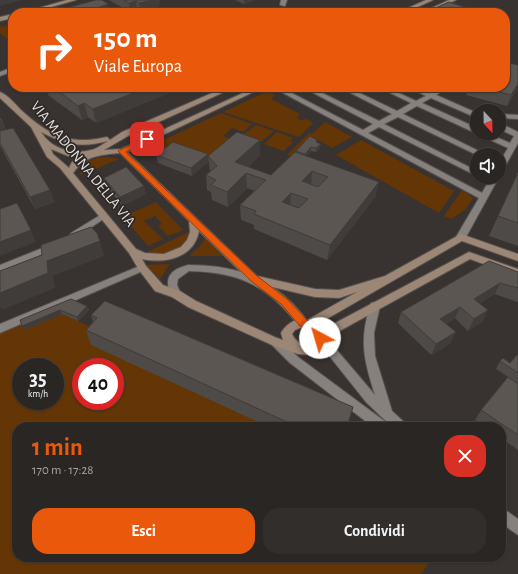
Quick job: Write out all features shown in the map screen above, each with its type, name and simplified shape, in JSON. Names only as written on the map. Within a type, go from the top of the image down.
[{"type":"street","points":[[43,8],[73,0]]},
{"type":"street","points":[[412,8],[430,0]]},
{"type":"street","points":[[435,8],[453,0]]},
{"type":"street","points":[[68,174],[75,164],[89,154],[125,134],[221,92]]},
{"type":"street","points":[[45,142],[57,150],[68,154],[122,151],[250,92]]},
{"type":"street","points":[[285,92],[484,197]]},
{"type":"street","points":[[315,92],[470,170]]},
{"type":"street","points":[[352,92],[470,149]]},
{"type":"street","points":[[392,92],[470,128]]},
{"type":"street","points":[[423,92],[470,112]]},
{"type":"street","points":[[363,133],[436,92]]},
{"type":"street","name":"VIA MADONNA DELLA VIA","points":[[0,94],[34,126],[45,142],[50,155],[63,166],[68,174],[104,216],[159,288],[176,294],[192,304],[276,342],[291,345]]},
{"type":"street","points":[[506,116],[518,117]]},
{"type":"street","points":[[34,126],[72,144],[84,144],[125,134]]},
{"type":"street","points":[[506,129],[518,135],[506,156]]},
{"type":"street","points":[[496,140],[512,147]]},
{"type":"street","points":[[122,151],[254,279],[284,301],[306,324],[318,330],[320,337],[370,398],[396,422]]},
{"type":"street","points":[[294,360],[287,333],[290,328],[296,324],[306,324],[363,295],[385,280],[461,237],[491,184]]},
{"type":"street","points":[[0,329],[137,259],[140,256],[152,258],[171,256],[181,251],[194,239],[195,230],[193,220]]},
{"type":"street","points":[[461,237],[518,258]]},
{"type":"street","points":[[291,345],[305,350],[313,348],[318,344],[320,337],[469,255],[518,273]]},
{"type":"street","points":[[176,294],[174,290],[173,278],[178,273],[188,268],[200,268],[315,293],[339,294],[385,280]]},
{"type":"street","points":[[375,306],[368,336],[370,356],[377,384],[388,414]]},
{"type":"street","points":[[276,342],[294,360],[376,422]]},
{"type":"street","points":[[506,518],[518,528]]},
{"type":"lane","points":[[0,268],[63,243],[104,216]]},
{"type":"shaded area","points":[[8,25],[8,40],[0,33],[0,27]]},
{"type":"shaded area","points":[[266,92],[270,92],[275,95],[271,99],[300,114],[297,117],[299,120],[307,119],[313,123],[299,137],[223,112]]},
{"type":"shaded area","points":[[221,113],[252,124],[243,132],[232,128],[223,136],[234,140],[208,162],[175,150],[144,157],[138,152]]},
{"type":"shaded area","points":[[325,122],[352,137],[332,148],[313,137],[294,157],[287,155],[309,133],[312,134]]},
{"type":"shaded area","points":[[256,125],[274,131],[261,142],[243,135]]},
{"type":"shaded area","points":[[277,132],[293,138],[290,141],[293,142],[284,151],[264,144]]},
{"type":"shaded area","points":[[361,140],[454,191],[439,213],[336,155]]},
{"type":"shaded area","points":[[108,157],[119,159],[81,175],[82,166],[85,163],[94,159]]},
{"type":"shaded area","points":[[462,190],[473,198],[465,210],[451,219],[444,216]]},
{"type":"shaded area","points":[[156,202],[183,230],[168,236],[158,226],[162,224],[155,216],[144,221],[163,239],[148,246],[123,217]]},
{"type":"shaded area","points":[[189,232],[188,239],[184,244],[173,251],[159,254],[147,252]]},
{"type":"shaded area","points":[[205,238],[222,256],[189,256],[202,244]]},
{"type":"shaded area","points":[[170,264],[160,279],[146,265]]},
{"type":"shaded area","points":[[72,303],[89,310],[78,321],[96,330],[334,422],[12,422],[12,562],[429,562],[421,574],[0,574],[0,334]]},
{"type":"building","points":[[96,0],[102,0],[108,4],[97,8],[66,8]]},
{"type":"building","points":[[124,0],[152,0],[139,3],[136,1],[129,3]]},
{"type":"building","points":[[449,2],[468,8],[435,8]]},
{"type":"building","points":[[510,63],[518,65],[518,84],[511,95],[499,92],[510,92]]},
{"type":"building","points":[[60,92],[136,92],[93,109],[84,103],[78,106]]},
{"type":"building","points":[[13,128],[50,190],[30,197],[0,143],[0,131]]},
{"type":"building","points":[[237,132],[260,140],[235,162],[271,175],[295,152],[379,182],[330,245],[254,214],[256,211],[240,205],[266,180],[246,173],[227,192],[211,185],[216,180],[206,175],[217,166],[208,156]],"holes":[[[312,171],[328,177],[318,187],[302,181]],[[291,193],[308,199],[299,208],[282,202]]]},
{"type":"building","points":[[310,136],[317,140],[316,142],[321,144],[316,148],[311,147],[305,154],[296,151]]},
{"type":"building","points":[[173,142],[208,154],[191,168],[156,155]]},
{"type":"building","points":[[126,167],[144,186],[120,197],[104,178]]},
{"type":"building","points":[[517,175],[518,176],[518,223],[498,216]]},
{"type":"building","points":[[17,203],[31,230],[0,242],[0,209]]},
{"type":"building","points":[[91,227],[97,233],[100,241],[47,261],[48,273],[0,293],[0,271],[42,255],[41,245]]},
{"type":"building","points":[[489,261],[518,272],[518,288],[500,283],[474,299],[488,310],[474,319],[460,307],[440,319],[456,332],[436,344],[401,312]]},
{"type":"building","points":[[71,299],[87,306],[77,317],[60,310],[22,326],[20,320]]},
{"type":"building","points":[[105,301],[353,407],[348,422],[287,422],[86,330],[97,318],[91,315]]},
{"type":"building","points":[[517,355],[518,373],[500,361],[503,358],[510,363]]},
{"type":"building","points":[[508,377],[518,384],[518,435],[506,427],[506,422],[499,422],[481,410]]},
{"type":"route","points":[[147,139],[122,151],[254,279],[284,301],[304,323],[314,326],[318,330],[320,338]]}]
